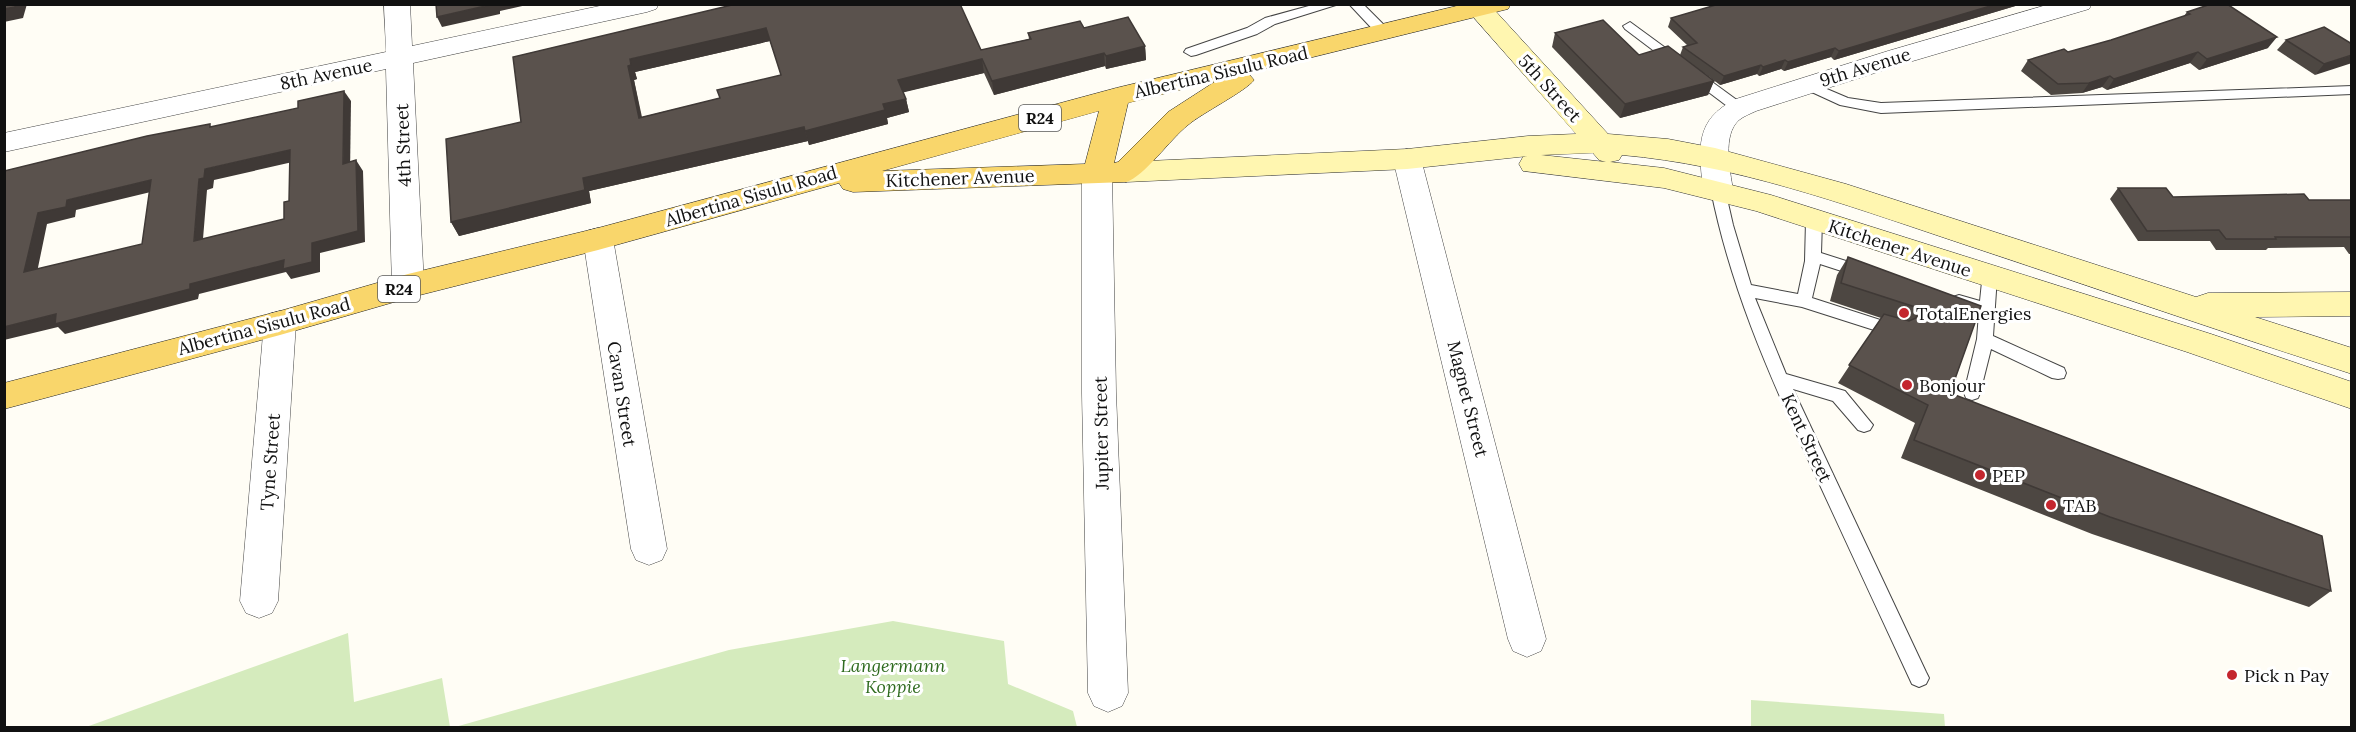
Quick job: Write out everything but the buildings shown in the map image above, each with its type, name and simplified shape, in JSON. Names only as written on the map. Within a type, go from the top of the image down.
[{"type":"main road","name":"Albertina Sisulu Road","points":[[4,396],[280,323],[408,286],[598,239],[1116,97],[1287,57],[1484,6]]},
{"type":"main road","name":"5th Street","points":[[1484,6],[1626,172]]},
{"type":"main road","name":"R24","points":[[1112,172],[1184,111],[1221,89],[1287,57]]},
{"type":"main road","points":[[1112,172],[1116,97]]},
{"type":"main road","name":"Kitchener Avenue","points":[[794,184],[1422,158],[1528,146],[1600,143],[1656,147],[1715,158],[1846,194],[2352,361]]},
{"type":"main road","name":"Kitchener Avenue","points":[[1422,158],[1560,165],[1626,172],[1718,190],[2199,343],[2352,396]]},
{"type":"main road","points":[[2180,305],[2352,304]]},
{"type":"street","name":"4th Street","points":[[397,4],[408,286]]},
{"type":"street","name":"8th Avenue","points":[[4,143],[647,4]]},
{"type":"street","name":"9th Avenue","points":[[1718,190],[1716,139],[1720,124],[1729,114],[1808,85],[2080,4]]},
{"type":"street","name":"Magnet Street","points":[[1422,158],[1527,639]]},
{"type":"street","name":"Jupiter Street","points":[[1108,693],[1099,393],[1112,172]]},
{"type":"street","name":"Cavan Street","points":[[598,239],[649,549]]},
{"type":"street","name":"Tyne Street","points":[[259,601],[280,323]]},
{"type":"lane","points":[[1191,52],[1252,31],[1270,21],[1333,4]]},
{"type":"lane","points":[[1355,4],[1384,33]]},
{"type":"lane","points":[[1630,26],[1740,109]]},
{"type":"lane","points":[[1808,85],[1845,102],[1881,108],[2352,90]]},
{"type":"lane","name":"Kent Street","points":[[1718,190],[1724,226],[1744,290],[1779,379],[1919,678]]},
{"type":"lane","points":[[1803,301],[1810,285],[1816,258],[1814,221]]},
{"type":"lane","points":[[1816,258],[1873,275]]},
{"type":"lane","points":[[1972,393],[1985,339],[1989,276]]},
{"type":"lane","points":[[1744,290],[1803,301],[1896,331]]},
{"type":"lane","points":[[1941,295],[1987,309]]},
{"type":"lane","points":[[1985,339],[2058,373]]},
{"type":"lane","points":[[1779,379],[1839,396],[1864,425]]},
{"type":"green space","name":"Langermann Koppie","points":[[893,621],[1004,641],[1008,684],[1073,711],[1077,727],[455,727],[729,650]]},
{"type":"green space","points":[[348,633],[354,702],[442,678],[450,727],[86,727]]},
{"type":"green space","points":[[1751,700],[1944,714],[1945,727],[1751,727]]},
{"type":"place","name":"TotalEnergies","points":[[1904,313]]},
{"type":"place","name":"Bonjour","points":[[1907,385]]},
{"type":"place","name":"PEP","points":[[1980,475]]},
{"type":"place","name":"TAB","points":[[2051,505]]},
{"type":"place","name":"Pick n Pay","points":[[2232,675]]}]
